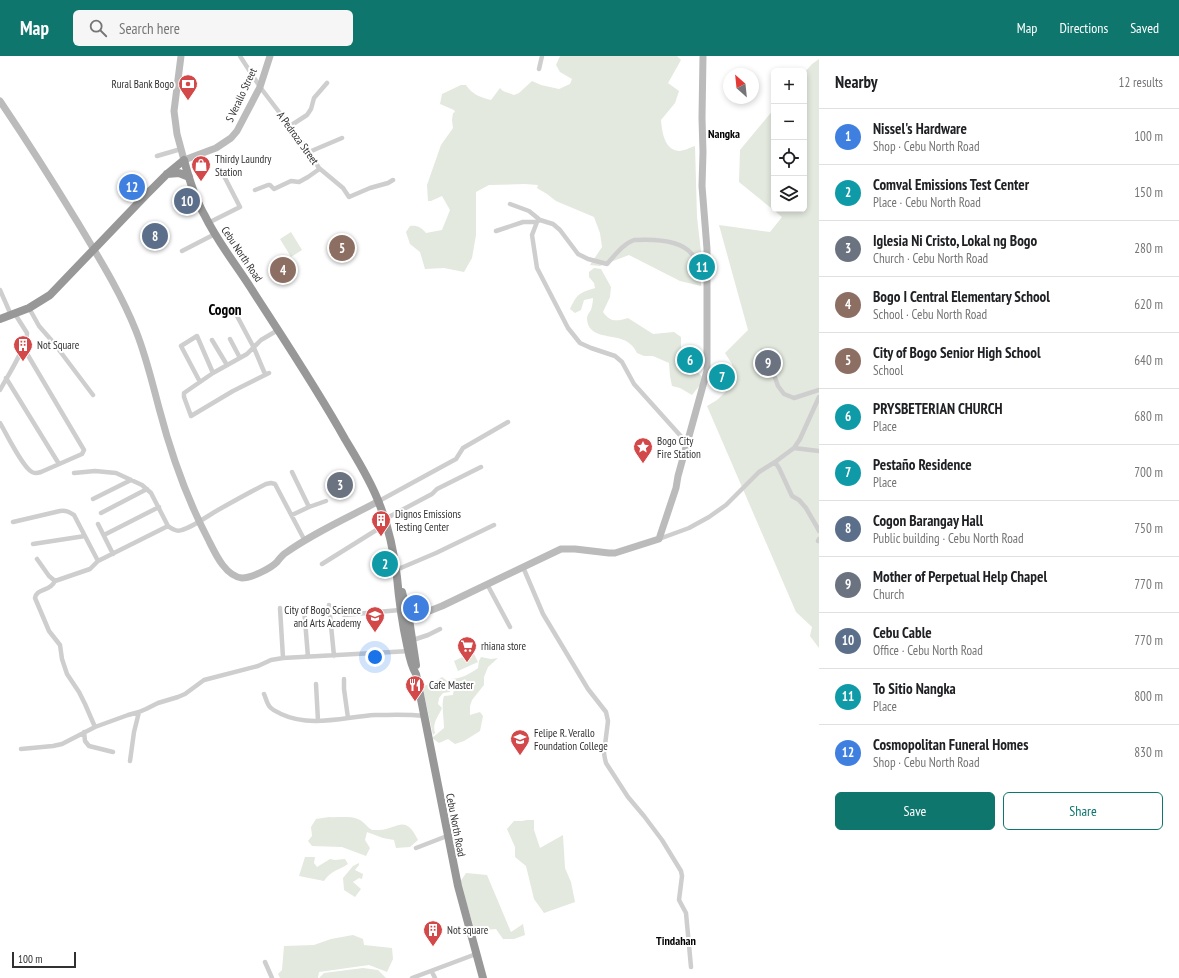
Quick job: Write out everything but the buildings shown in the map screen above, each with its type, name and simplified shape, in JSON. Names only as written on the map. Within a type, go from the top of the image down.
[{"type":"highway","points":[[0,319],[29,308],[50,296],[167,174],[184,160]]},
{"type":"highway","name":"Cebu North Road","points":[[184,160],[200,206],[208,223],[325,404],[358,460],[379,501],[386,521],[411,651],[416,667],[416,674],[447,836],[458,886],[483,978]]},
{"type":"highway","points":[[167,174],[180,173],[189,177]]},
{"type":"highway","name":"Cebu North Road","points":[[396,573],[400,610],[405,620]]},
{"type":"highway","name":"Cebu North Road","points":[[407,629],[413,640],[411,651]]},
{"type":"main road","points":[[181,56],[174,111],[177,134],[184,160]]},
{"type":"main road","name":"S Verallo Street","points":[[184,160],[216,148],[231,138],[237,131],[260,86],[270,56]]},
{"type":"main road","points":[[405,620],[442,606],[560,549],[615,553],[659,539],[676,488],[707,371],[708,272],[702,186],[704,56]]},
{"type":"main road","points":[[0,101],[110,276],[136,331],[172,454],[186,494],[212,547],[225,567],[231,573],[242,578],[269,568],[284,554],[318,533],[379,501]]},
{"type":"street","name":"A Pedroza Street","points":[[240,56],[319,168],[343,188],[349,197],[393,180]]},
{"type":"street","points":[[539,69],[542,56]]},
{"type":"street","points":[[290,126],[307,115],[311,109],[314,98],[327,83]]},
{"type":"street","points":[[309,152],[342,138]]},
{"type":"street","points":[[157,156],[181,149]]},
{"type":"street","points":[[255,190],[270,185],[274,190],[291,181],[299,182],[319,168]]},
{"type":"street","points":[[208,223],[240,207],[222,170]]},
{"type":"street","points":[[510,204],[529,211],[538,221]]},
{"type":"street","points":[[538,221],[532,235],[537,268],[568,328],[580,343],[615,356],[622,362],[634,384],[687,442]]},
{"type":"street","points":[[496,231],[523,222],[538,221],[553,224],[560,230],[578,254],[588,259],[607,264],[623,247],[634,240],[670,241],[690,252],[689,253],[696,264],[708,272]]},
{"type":"street","points":[[182,251],[215,234]]},
{"type":"street","points":[[0,290],[13,314],[27,333],[23,347],[0,390]]},
{"type":"street","points":[[29,308],[39,326],[93,395]]},
{"type":"street","points":[[237,316],[254,348],[267,374],[222,397],[191,416],[184,393],[213,373],[240,358],[254,348],[261,340],[278,330]]},
{"type":"street","points":[[200,382],[181,346],[197,336],[213,373]]},
{"type":"street","points":[[230,339],[240,358]]},
{"type":"street","points":[[212,340],[227,365]]},
{"type":"street","points":[[0,423],[28,469],[33,473],[41,472],[82,454],[84,450],[23,347]]},
{"type":"street","points":[[762,351],[767,355],[778,386],[784,394],[794,398],[819,390]]},
{"type":"street","points":[[6,378],[59,464]]},
{"type":"street","points":[[659,539],[689,528],[709,517],[726,505],[760,472],[794,448],[800,439],[819,397]]},
{"type":"street","points":[[379,501],[456,459],[463,448],[508,422]]},
{"type":"street","points":[[794,448],[819,451]]},
{"type":"street","points":[[775,462],[792,496],[799,500],[806,508],[819,531]]},
{"type":"street","points":[[322,564],[386,521],[432,494],[437,489],[481,467]]},
{"type":"street","points":[[74,473],[95,471],[116,473],[142,485],[147,489],[159,507],[168,526],[172,530],[177,531],[183,530],[266,484],[275,484],[306,541]]},
{"type":"street","points":[[292,472],[309,507]]},
{"type":"street","points":[[94,499],[131,480]]},
{"type":"street","points":[[101,513],[147,489]]},
{"type":"street","points":[[292,515],[326,501]]},
{"type":"street","points":[[104,535],[159,507]]},
{"type":"street","points":[[13,522],[46,514],[65,511],[69,512],[74,516],[98,561]]},
{"type":"street","points":[[98,524],[113,554]]},
{"type":"street","points":[[396,573],[494,525]]},
{"type":"street","points":[[95,727],[80,692],[67,674],[62,660],[60,645],[49,630],[35,596],[37,592],[51,586],[55,581],[90,569],[98,561],[168,526]]},
{"type":"street","points":[[33,544],[85,536]]},
{"type":"street","points":[[37,559],[49,576],[55,581]]},
{"type":"street","points":[[523,568],[543,614],[588,689],[606,712],[608,721],[604,753],[606,763],[628,797],[662,840],[681,871],[682,876],[679,900],[686,913],[692,967]]},
{"type":"street","points":[[487,584],[510,627]]},
{"type":"street","points":[[329,606],[334,656]]},
{"type":"street","points":[[280,608],[283,658]]},
{"type":"street","points":[[304,608],[308,657]]},
{"type":"street","points":[[344,615],[400,610]]},
{"type":"street","points":[[413,640],[428,635],[440,628]]},
{"type":"street","points":[[21,749],[62,744],[95,727],[185,694],[204,680],[258,666],[271,660],[283,658],[411,651]]},
{"type":"street","points":[[344,679],[348,718]]},
{"type":"street","points":[[316,684],[318,721]]},
{"type":"street","points":[[264,694],[269,707],[287,716],[308,721],[375,715],[408,714],[424,716]]},
{"type":"street","points":[[130,760],[134,732],[139,712]]},
{"type":"street","points":[[84,732],[85,741],[88,746],[112,752]]},
{"type":"street","points":[[416,848],[447,836]]},
{"type":"street","points":[[412,978],[476,954]]},
{"type":"street","points":[[265,962],[272,978]]},
{"type":"shaded area","points":[[560,56],[677,56],[681,60],[668,83],[679,91],[675,103],[661,120],[665,139],[670,147],[679,151],[695,146],[697,217],[701,252],[701,286],[680,281],[629,255],[600,266],[590,265],[602,247],[600,233],[594,217],[556,201],[537,188],[538,185],[525,184],[489,185],[476,192],[476,235],[472,258],[464,272],[444,268],[425,269],[420,252],[410,244],[406,232],[410,226],[417,226],[426,233],[442,230],[450,210],[442,196],[428,201],[427,185],[441,145],[453,128],[452,120],[453,113],[455,112],[454,110],[440,104],[442,94],[461,85],[466,85],[477,95],[491,100],[500,88],[503,91],[514,95],[519,93],[532,81],[541,85],[559,89],[570,84],[572,79],[560,72],[556,65]]},
{"type":"shaded area","points":[[819,59],[819,648],[810,636],[812,627],[796,612],[707,406],[717,400],[735,383],[732,364],[725,353],[748,330],[719,225],[770,232],[782,217],[776,212],[807,212],[807,70]]},
{"type":"shaded area","points":[[771,113],[771,208],[739,182],[740,150]]},
{"type":"shaded area","points":[[291,232],[302,250],[291,257],[280,239]]},
{"type":"shaded area","points":[[594,268],[601,269],[611,287],[610,297],[603,312],[606,316],[612,320],[628,318],[653,334],[674,332],[681,337],[681,351],[678,362],[694,369],[702,377],[700,385],[692,395],[680,388],[672,386],[669,363],[653,356],[644,356],[637,353],[636,350],[626,341],[600,334],[591,329],[587,318],[591,310],[593,298],[584,300],[581,310],[575,313],[570,309],[579,295],[585,291],[595,288],[594,283],[589,277],[589,272]]},
{"type":"shaded area","points":[[473,652],[478,662],[458,671],[454,661]]},
{"type":"shaded area","points":[[481,657],[491,659],[498,658],[488,667],[484,677],[484,685],[472,700],[470,706],[470,715],[480,712],[483,716],[480,731],[464,741],[455,744],[448,739],[439,743],[432,738],[444,728],[443,700],[444,696],[453,695],[455,682],[452,679],[459,678],[478,668]]},
{"type":"shaded area","points":[[442,677],[449,683],[450,692],[443,693],[439,698],[438,704],[442,708],[434,726],[435,733],[433,735],[424,694],[424,686]]},
{"type":"shaded area","points":[[329,817],[356,818],[372,830],[386,829],[401,824],[405,825],[409,827],[418,840],[410,847],[396,848],[394,840],[383,838],[367,832],[365,840],[370,848],[366,856],[342,847],[312,846],[308,841],[312,836],[311,827],[316,819]]},
{"type":"shaded area","points":[[534,820],[534,830],[540,848],[563,835],[565,868],[571,882],[575,902],[544,913],[534,899],[526,866],[515,857],[515,847],[507,829],[514,821]]},
{"type":"shaded area","points":[[305,857],[315,857],[314,863],[317,867],[330,859],[345,859],[348,864],[332,873],[324,881],[299,876]]},
{"type":"shaded area","points":[[359,863],[355,870],[363,874],[362,879],[359,878],[353,882],[361,889],[355,897],[344,890],[343,878],[353,866]]},
{"type":"shaded area","points":[[466,873],[487,875],[511,932],[523,924],[525,935],[514,939],[503,939],[496,929],[475,931],[460,882]]},
{"type":"shaded area","points":[[353,935],[363,939],[364,945],[392,948],[393,959],[387,972],[369,965],[319,972],[318,978],[280,978],[278,974],[282,970],[284,946],[314,945],[331,939]]},
{"type":"shaded area","points":[[363,968],[378,970],[386,978],[319,978],[324,973]]},
{"type":"place","name":"Rural Bank Bogo","points":[[188,101]]},
{"type":"place","name":"Thirdy Laundry Station","points":[[201,182]]},
{"type":"place","name":"Cosmopolitan Funeral Homes","points":[[132,187]]},
{"type":"place","name":"Cebu Cable","points":[[187,201]]},
{"type":"place","name":"Cogon Barangay Hall","points":[[155,236]]},
{"type":"place","name":"City of Bogo Senior High School","points":[[342,248]]},
{"type":"place","name":"To Sitio Nangka","points":[[702,267]]},
{"type":"place","name":"Bogo I Central Elementary School","points":[[283,270]]},
{"type":"place","name":"PRYSBETERIAN CHURCH","points":[[690,360]]},
{"type":"place","name":"Not Square","points":[[23,362]]},
{"type":"place","name":"Mother of Perpetual Help Chapel","points":[[768,363]]},
{"type":"place","name":"Pestaño Residence","points":[[722,377]]},
{"type":"place","name":"Bogo City Fire Station","points":[[643,464]]},
{"type":"place","name":"Iglesia Ni Cristo, Lokal ng Bogo","points":[[340,485]]},
{"type":"place","name":"Dignos Emissions Testing Center","points":[[381,537]]},
{"type":"place","name":"Comval Emissions Test Center","points":[[385,564]]},
{"type":"place","name":"Nissel's Hardware","points":[[416,608]]},
{"type":"place","name":"City of Bogo Science and Arts Academy","points":[[375,633]]},
{"type":"place","name":"rhiana store","points":[[467,663]]},
{"type":"place","name":"Cafe Master","points":[[415,702]]},
{"type":"place","name":"Felipe R. Verallo Foundation College","points":[[520,756]]},
{"type":"place","name":"Not square","points":[[433,947]]},
{"type":"district","name":"Nangka","points":[[724,134]]},
{"type":"district","name":"Cogon","points":[[225,310]]},
{"type":"district","name":"Tindahan","points":[[676,941]]}]
